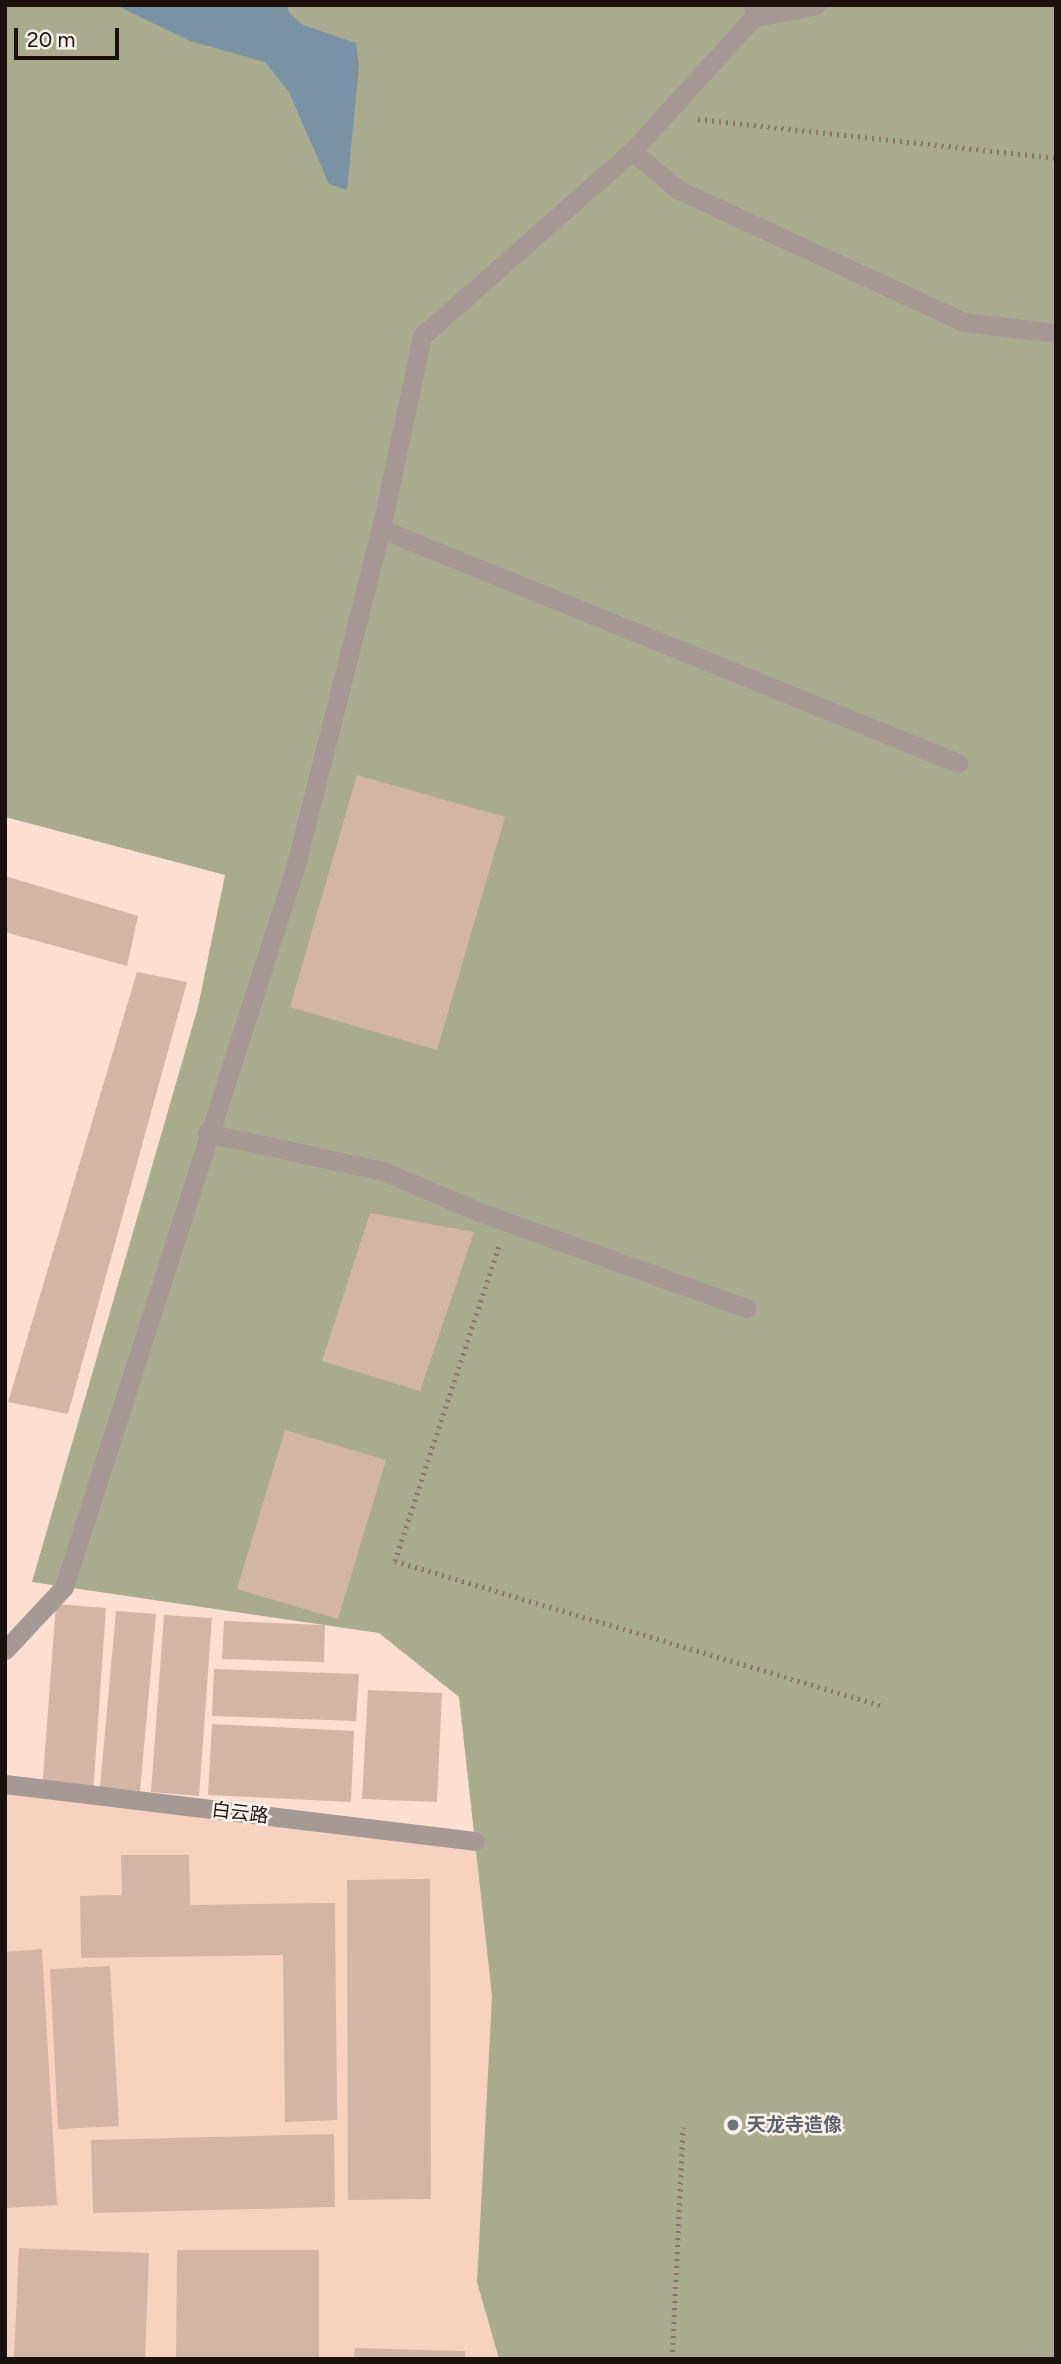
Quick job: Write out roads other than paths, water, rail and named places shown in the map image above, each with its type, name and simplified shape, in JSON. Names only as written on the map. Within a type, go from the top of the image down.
[{"type":"street","points":[[5,1650],[64,1587],[207,1133],[295,868],[381,529],[422,336],[632,151],[758,9],[816,5]]},
{"type":"street","points":[[632,151],[677,189],[963,322],[1056,333]]},
{"type":"street","points":[[381,529],[958,763]]},
{"type":"street","points":[[207,1133],[383,1171],[507,1223],[746,1308]]},
{"type":"street","name":"白云路","points":[[5,1784],[475,1842]]},
{"type":"water","points":[[116,5],[287,5],[289,13],[303,25],[356,43],[359,66],[347,190],[329,184],[289,92],[265,62],[190,41]]},
{"type":"place","name":"天龙寺造像","points":[[733,2125]]}]
